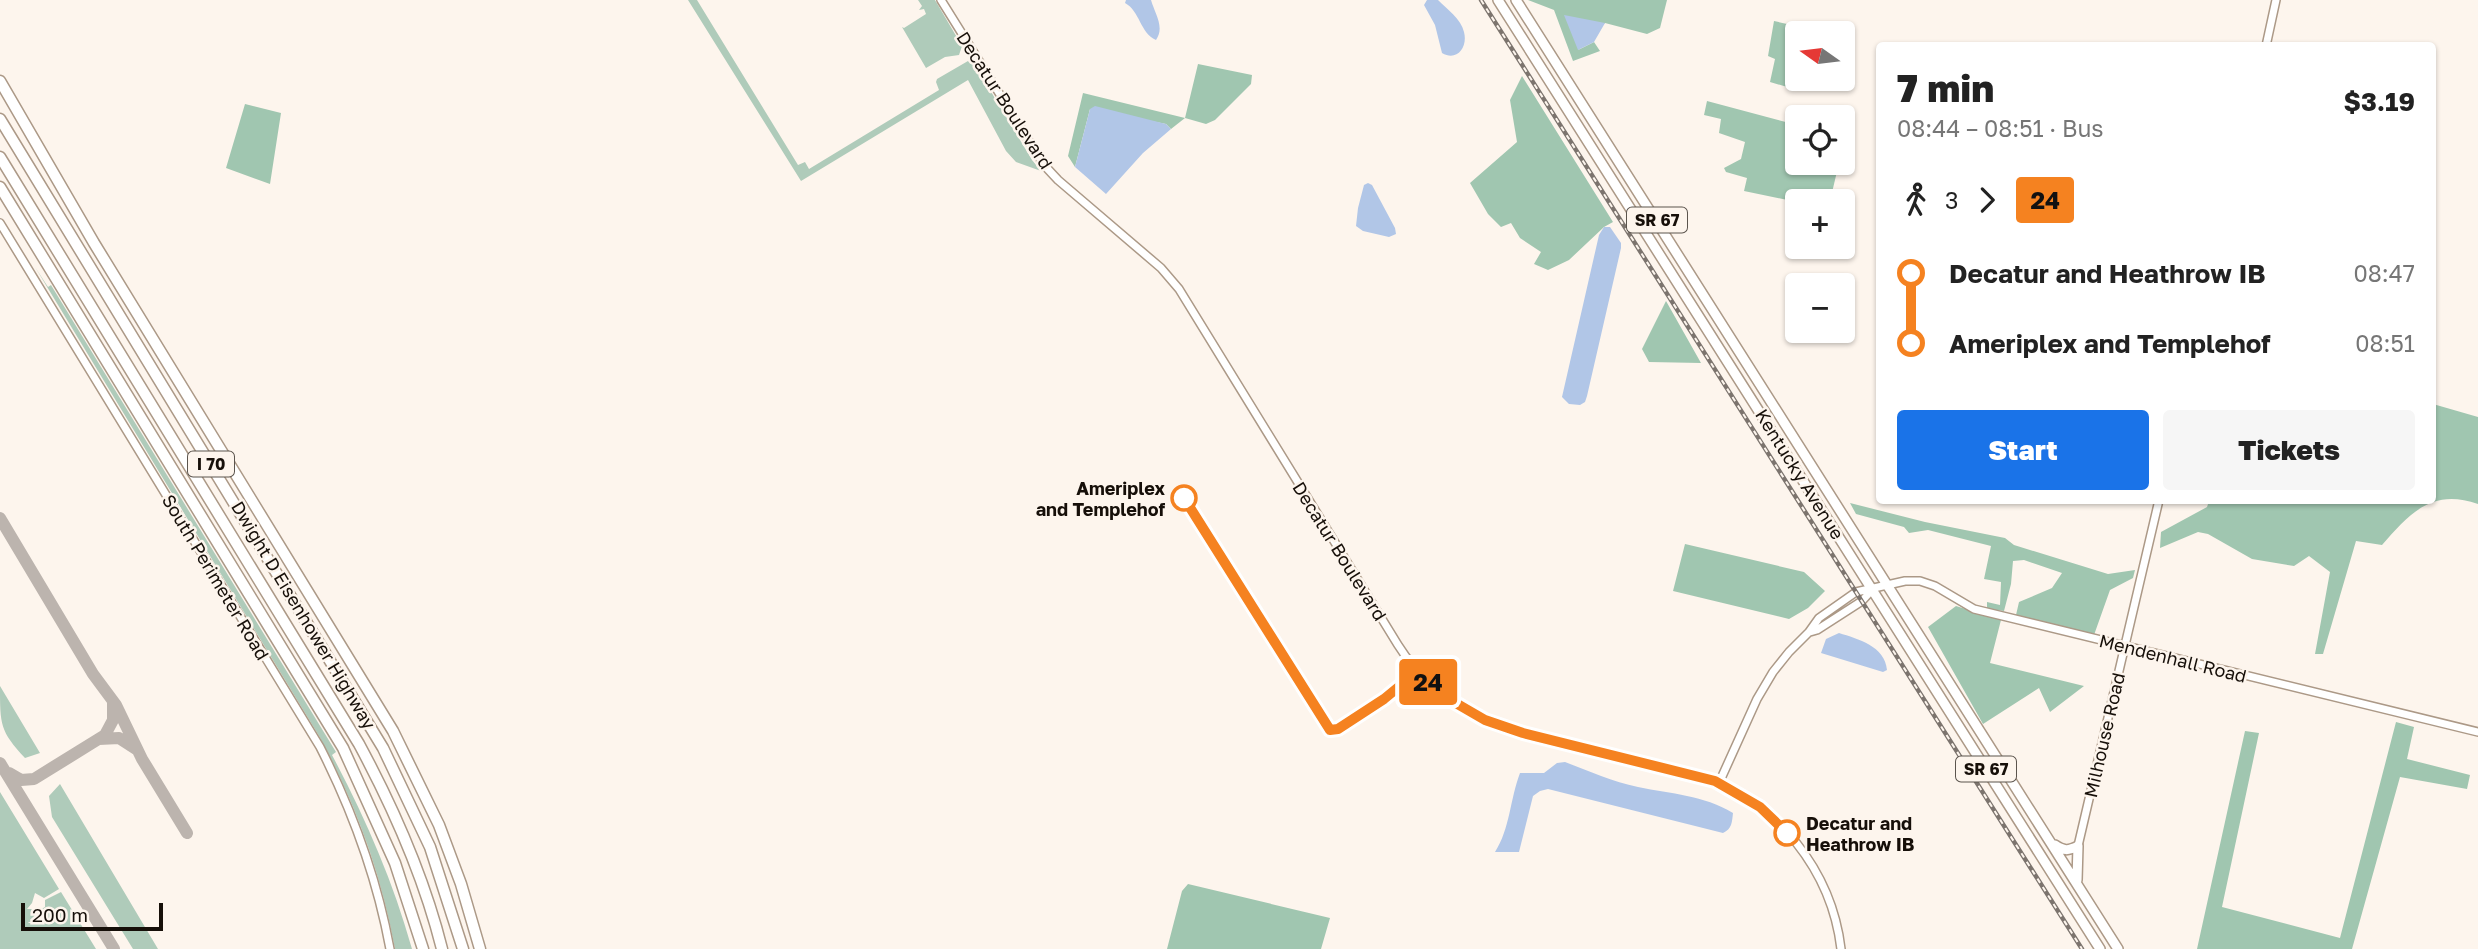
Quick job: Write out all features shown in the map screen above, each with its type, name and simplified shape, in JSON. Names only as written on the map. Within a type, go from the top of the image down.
[{"type":"highway","points":[[0,81],[34,143],[397,738],[445,840],[480,949]]},
{"type":"highway","points":[[0,94],[34,143]]},
{"type":"highway","name":"Dwight D Eisenhower Highway","points":[[0,119],[378,738],[430,847],[463,949]]},
{"type":"highway","name":"Dwight D Eisenhower Highway","points":[[0,157],[359,744],[404,838],[426,895],[442,949]]},
{"type":"highway","points":[[0,187],[342,748],[395,863],[423,949]]},
{"type":"main road","name":"Kentucky Avenue","points":[[1498,0],[2100,949]]},
{"type":"main road","name":"Kentucky Avenue","points":[[1516,0],[2118,949]]},
{"type":"main road","points":[[2050,842],[2063,850],[2078,846]]},
{"type":"main road","points":[[2077,884],[2078,846]]},
{"type":"street","name":"Decatur Boulevard","points":[[941,0],[1044,164],[1058,180],[1161,268],[1176,285],[1398,645],[1425,678],[1459,706],[1508,729],[1719,783],[1760,807],[1803,852],[1826,891],[1836,921],[1840,949]]},
{"type":"street","points":[[2267,42],[2276,0]]},
{"type":"street","name":"South Perimeter Road","points":[[0,223],[320,747],[363,844],[376,885],[390,949]]},
{"type":"street","name":"Milhouse Road","points":[[2078,846],[2158,504]]},
{"type":"street","name":"Mendenhall Road","points":[[1873,589],[1905,581],[1920,582],[1935,586],[1974,609],[2478,732]]},
{"type":"street","points":[[1719,783],[1770,677],[1788,652],[1810,632],[1862,601],[1873,589]]},
{"type":"green space","points":[[688,0],[697,0],[798,165],[805,162],[809,169],[939,90],[937,79],[968,61],[975,65],[1041,171],[1016,162],[1006,151],[968,80],[801,181]]},
{"type":"green space","points":[[918,0],[935,0],[962,46],[959,55],[945,57],[926,68],[902,27],[926,14],[924,9],[919,10],[922,6]]},
{"type":"green space","points":[[1528,0],[1667,0],[1660,28],[1647,34],[1605,23],[1578,50],[1594,42],[1600,51],[1573,61],[1554,10]]},
{"type":"green space","points":[[1774,21],[1785,23],[1785,86],[1770,82],[1775,59],[1768,56]]},
{"type":"green space","points":[[1198,64],[1252,75],[1251,84],[1215,120],[1206,124],[1185,118]]},
{"type":"green space","points":[[1522,76],[1613,222],[1569,260],[1548,270],[1534,264],[1541,252],[1520,238],[1511,223],[1501,227],[1488,214],[1470,183],[1517,142],[1510,100]]},
{"type":"green space","points":[[1083,93],[1185,118],[1171,129],[1166,124],[1090,109],[1075,167],[1068,156]]},
{"type":"green space","points":[[1707,101],[1785,122],[1785,175],[1836,175],[1833,189],[1785,189],[1785,200],[1744,191],[1747,178],[1726,172],[1724,168],[1741,159],[1745,142],[1719,133],[1721,119],[1704,115]]},
{"type":"green space","points":[[245,104],[281,113],[270,184],[226,168]]},
{"type":"green space","points":[[35,267],[48,287],[51,285],[336,752],[332,755],[377,850],[412,949],[395,949],[366,839],[345,787],[319,736]]},
{"type":"green space","points":[[1666,301],[1701,363],[1649,362],[1642,349]]},
{"type":"green space","points":[[2436,405],[2478,417],[2478,504],[2448,499],[2436,502]]},
{"type":"green space","points":[[1850,503],[2005,538],[2014,545],[2108,574],[2135,570],[2133,578],[2110,590],[2094,635],[2016,615],[2019,602],[2052,588],[2062,573],[2024,560],[2013,561],[2011,584],[2004,611],[1987,609],[1987,602],[2000,605],[2001,582],[1984,579],[1991,546],[1928,530],[1909,533],[1904,527],[1856,514]]},
{"type":"green space","points":[[2208,504],[2429,504],[2402,523],[2382,545],[2356,541],[2323,654],[2315,654],[2330,572],[2309,556],[2294,566],[2252,559],[2208,534],[2198,532],[2160,548],[2161,532]]},
{"type":"green space","points":[[1685,544],[1804,572],[1825,591],[1808,608],[1789,619],[1673,591]]},
{"type":"green space","points":[[1956,606],[2001,620],[1990,663],[2084,686],[2050,712],[2039,688],[1983,724],[1928,627]]},
{"type":"green space","points":[[0,686],[40,753],[25,758],[6,734],[1,719]]},
{"type":"green space","points":[[2396,722],[2414,727],[2407,759],[2470,775],[2467,789],[2400,777],[2352,949],[2197,949],[2245,731],[2259,733],[2222,907],[2340,938]]},
{"type":"green space","points":[[60,784],[158,949],[133,949],[52,817],[49,796]]},
{"type":"green space","points":[[0,792],[59,889],[44,898],[35,893],[27,909],[36,912],[45,907],[45,900],[61,892],[96,949],[0,949]]},
{"type":"green space","points":[[1188,884],[1330,918],[1321,949],[1167,949],[1182,891]]},
{"type":"water","points":[[1126,0],[1151,0],[1160,30],[1156,40],[1125,3]]},
{"type":"water","points":[[1427,0],[1438,0],[1460,23],[1465,38],[1463,48],[1457,54],[1452,56],[1442,53],[1435,25],[1424,5]]},
{"type":"water","points":[[1564,15],[1605,23],[1594,42],[1578,50]]},
{"type":"water","points":[[1095,106],[1166,124],[1171,129],[1143,153],[1106,194],[1075,167],[1090,109]]},
{"type":"water","points":[[1364,185],[1372,185],[1396,234],[1389,237],[1363,231],[1356,226]]},
{"type":"water","points":[[1604,227],[1610,227],[1621,243],[1621,248],[1585,402],[1580,405],[1569,404],[1562,397],[1599,235]]},
{"type":"water","points":[[1839,633],[1876,649],[1887,670],[1883,672],[1821,653],[1826,639]]},
{"type":"water","points":[[1565,762],[1629,785],[1710,802],[1733,813],[1731,825],[1723,833],[1548,789],[1533,796],[1519,852],[1495,852],[1504,834],[1520,773],[1544,773],[1557,763]]},
{"type":"taxiway","points":[[0,518],[93,674],[116,705],[142,759],[187,833]]},
{"type":"taxiway","points":[[9,773],[21,780],[34,779],[105,735],[113,720],[113,702]]},
{"type":"taxiway","points":[[99,739],[119,738],[136,749]]},
{"type":"taxiway","points":[[0,763],[114,949]]},
{"type":"railway","points":[[1481,0],[2082,949]]},
{"type":"bus line","name":"24","points":[[1184,498],[1229,574],[1330,730],[1338,729],[1383,700],[1418,671],[1447,698],[1467,711],[1508,729],[1715,781],[1760,807],[1787,833]]},
{"type":"place","name":"Ameriplex and Templehof","points":[[1184,498]]},
{"type":"place","name":"Decatur and Heathrow IB","points":[[1787,833]]}]
